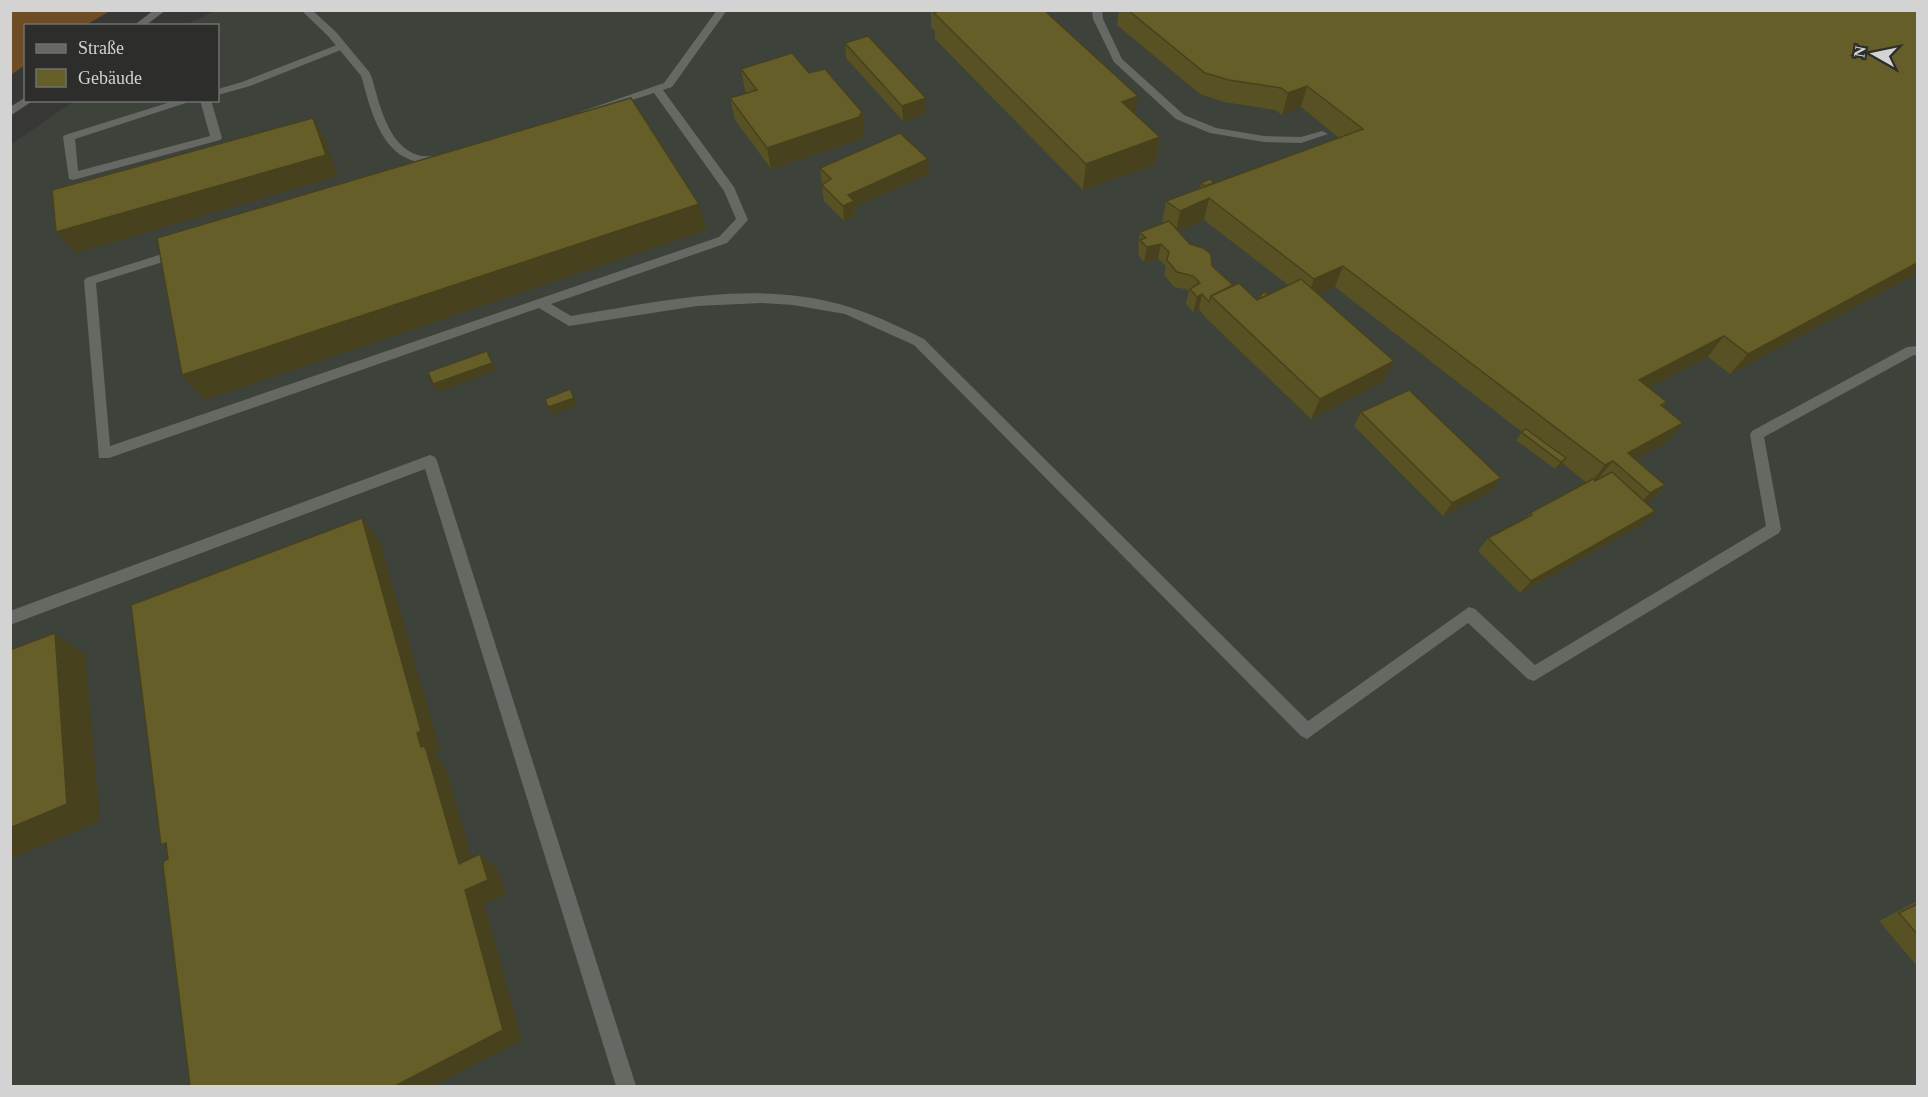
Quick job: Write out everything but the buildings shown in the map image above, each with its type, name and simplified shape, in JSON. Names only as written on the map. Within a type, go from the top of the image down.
[{"type":"street","points":[[141,24],[160,10]]},
{"type":"street","points":[[306,10],[342,46],[366,75],[375,110],[391,140],[404,154],[417,160],[432,161],[454,154]]},
{"type":"street","points":[[578,114],[668,86],[722,10]]},
{"type":"street","points":[[1097,10],[1098,19],[1118,60],[1180,117],[1214,131],[1264,139],[1301,140],[1322,135]]},
{"type":"street","points":[[219,92],[342,46]]},
{"type":"street","points":[[189,249],[90,281],[104,454],[723,240],[742,220],[730,190],[657,89]]},
{"type":"street","points":[[10,113],[24,102]]},
{"type":"street","points":[[183,102],[69,137],[73,176],[216,138],[207,102]]},
{"type":"street","points":[[400,170],[417,160]]},
{"type":"street","points":[[540,303],[569,321],[687,302],[759,297],[826,305],[874,320],[919,342],[1307,730],[1469,614],[1534,674],[1774,529],[1757,435],[1911,350],[1917,351]]},
{"type":"street","points":[[10,618],[430,461],[626,1086]]},
{"type":"shaded area","points":[[11,10],[110,10],[88,24],[24,24],[24,66],[11,75]]},
{"type":"shaded area","points":[[214,11],[1917,11],[1917,1086],[11,1086],[10,145],[73,102],[219,102],[219,24],[188,24]]}]
